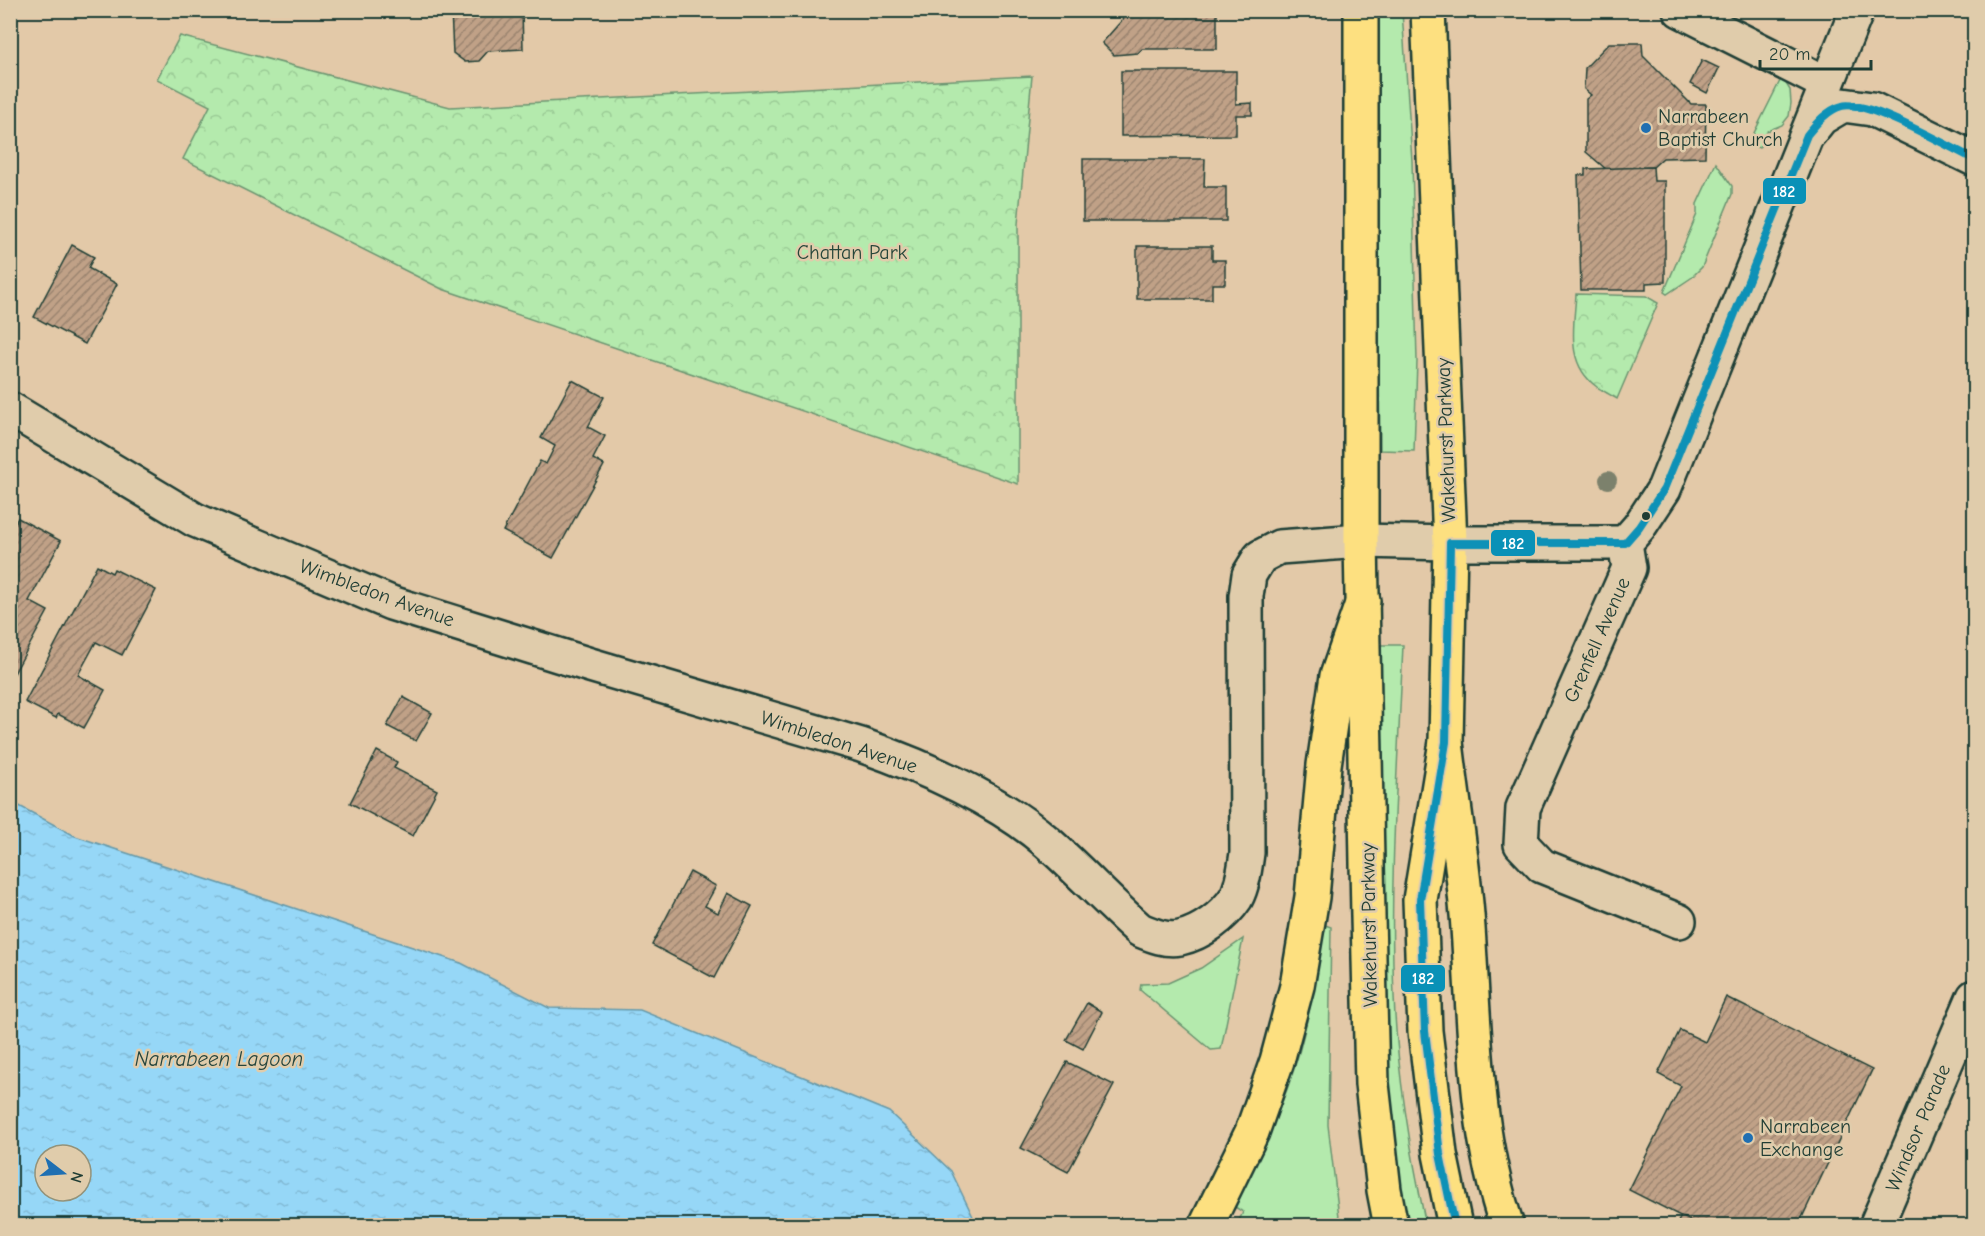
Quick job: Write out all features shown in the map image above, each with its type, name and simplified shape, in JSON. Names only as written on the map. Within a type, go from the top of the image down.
[{"type":"main road","name":"Wakehurst Parkway","points":[[1361,10],[1361,541],[1372,1084],[1384,1190],[1391,1226]]},
{"type":"main road","name":"Wakehurst Parkway","points":[[1428,10],[1450,543],[1446,742],[1420,900],[1425,1031],[1440,1154],[1455,1226]]},
{"type":"main road","points":[[1206,1226],[1252,1132],[1277,1061],[1297,986],[1312,897],[1324,765],[1337,676],[1363,601]]},
{"type":"main road","points":[[1446,742],[1468,925],[1478,1076],[1484,1126],[1499,1202],[1507,1226]]},
{"type":"street","points":[[1680,10],[1827,84]]},
{"type":"street","points":[[1625,543],[1664,489],[1857,10]]},
{"type":"street","points":[[1808,135],[1821,118],[1843,105],[1872,109],[1974,159]]},
{"type":"street","name":"Wimbledon Avenue","points":[[10,409],[195,520],[391,603],[861,745],[903,760],[989,801],[1045,841],[1140,930],[1159,937],[1179,938],[1202,930],[1217,919],[1236,897],[1244,875],[1248,853],[1246,596],[1249,575],[1260,557],[1279,548],[1361,541],[1625,543]]},
{"type":"street","name":"Grenfell Avenue","points":[[1625,543],[1629,568],[1523,808],[1521,844],[1542,866],[1679,921]]},
{"type":"street","name":"Windsor Parade","points":[[1876,1226],[1974,997]]},
{"type":"green space","points":[[1375,11],[1402,11],[1412,161],[1417,361],[1414,451],[1380,450]]},
{"type":"green space","name":"Chattan Park","points":[[180,36],[450,107],[1032,76],[1018,224],[1018,484],[442,289],[183,159],[210,106],[157,79]]},
{"type":"green space","points":[[1782,77],[1790,90],[1789,116],[1782,125],[1767,131],[1759,148],[1752,145],[1753,135]]},
{"type":"green space","points":[[1716,163],[1732,186],[1732,194],[1702,267],[1691,278],[1667,294],[1664,292],[1697,214],[1697,204]]},
{"type":"green space","points":[[1576,294],[1646,296],[1658,303],[1617,399],[1597,387],[1580,367],[1573,332]]},
{"type":"green space","points":[[1381,645],[1403,645],[1393,864],[1394,996],[1405,1111],[1426,1225],[1407,1225],[1396,1166],[1389,1092]]},
{"type":"green space","points":[[1325,925],[1331,927],[1328,1125],[1340,1225],[1237,1225],[1243,1212],[1235,1207],[1274,1122],[1298,1056]]},
{"type":"green space","points":[[1243,939],[1221,1049],[1211,1050],[1140,990],[1141,984],[1168,983],[1201,968]]},
{"type":"water","name":"Narrabeen Lagoon","points":[[10,801],[75,836],[461,963],[549,1008],[640,1010],[889,1112],[951,1171],[977,1225],[11,1225]]},
{"type":"building","points":[[451,10],[522,10],[523,49],[488,51],[479,61],[465,62],[453,53]]},
{"type":"building","points":[[1131,10],[1217,10],[1217,49],[1142,49],[1138,53],[1114,55],[1102,43]]},
{"type":"building","name":"Narrabeen Baptist Church","points":[[1609,43],[1642,43],[1643,56],[1691,104],[1706,104],[1705,157],[1663,158],[1653,167],[1606,169],[1586,152],[1586,99],[1591,95],[1584,89],[1585,68]]},
{"type":"building","points":[[1702,60],[1719,68],[1707,93],[1690,84]]},
{"type":"building","points":[[1121,71],[1236,71],[1236,104],[1252,103],[1252,115],[1236,115],[1236,135],[1121,136]]},
{"type":"building","points":[[1083,159],[1205,159],[1204,187],[1226,187],[1226,221],[1083,221]]},
{"type":"building","name":"Narrabeen Baptist Church","points":[[1653,167],[1654,181],[1665,181],[1665,282],[1646,283],[1646,290],[1581,290],[1578,175],[1585,175],[1585,169]]},
{"type":"building","points":[[72,245],[94,257],[88,268],[117,284],[85,344],[34,317]]},
{"type":"building","points":[[1137,246],[1212,246],[1212,260],[1225,260],[1225,284],[1212,284],[1212,299],[1137,299]]},
{"type":"building","points":[[572,380],[604,397],[588,427],[605,436],[593,459],[604,465],[553,558],[503,531],[540,461],[546,464],[555,446],[541,438]]},
{"type":"building","points":[[18,518],[61,541],[29,601],[48,611],[10,681],[10,531]]},
{"type":"building","points":[[97,565],[112,573],[114,569],[156,590],[122,655],[96,642],[78,675],[105,690],[84,728],[58,714],[56,718],[25,702]]},
{"type":"building","points":[[403,697],[432,713],[416,741],[387,726]]},
{"type":"building","points":[[377,751],[397,762],[394,768],[437,790],[413,836],[350,803]]},
{"type":"building","points":[[690,872],[716,886],[705,906],[718,913],[728,893],[752,906],[714,978],[652,945]]},
{"type":"building","name":"Narrabeen Exchange","points":[[1726,997],[1872,1070],[1798,1226],[1700,1226],[1629,1190],[1681,1086],[1658,1074],[1680,1030],[1705,1042]]},
{"type":"building","points":[[1087,1003],[1102,1012],[1083,1049],[1066,1040]]},
{"type":"building","points":[[1067,1062],[1114,1085],[1068,1172],[1021,1148]]},
{"type":"building","points":[[1681,1216],[1700,1226],[1676,1226]]},
{"type":"transit line","name":"182","points":[[1455,1226],[1440,1154],[1425,1031],[1420,900],[1446,742],[1450,543],[1625,543],[1639,527],[1664,489],[1807,135],[1827,114],[1842,106],[1869,110],[1908,125],[1974,159]]},
{"type":"place","name":"Narrabeen Baptist Church","points":[[1646,128]]},
{"type":"place","name":"Narrabeen Exchange","points":[[1748,1138]]}]
